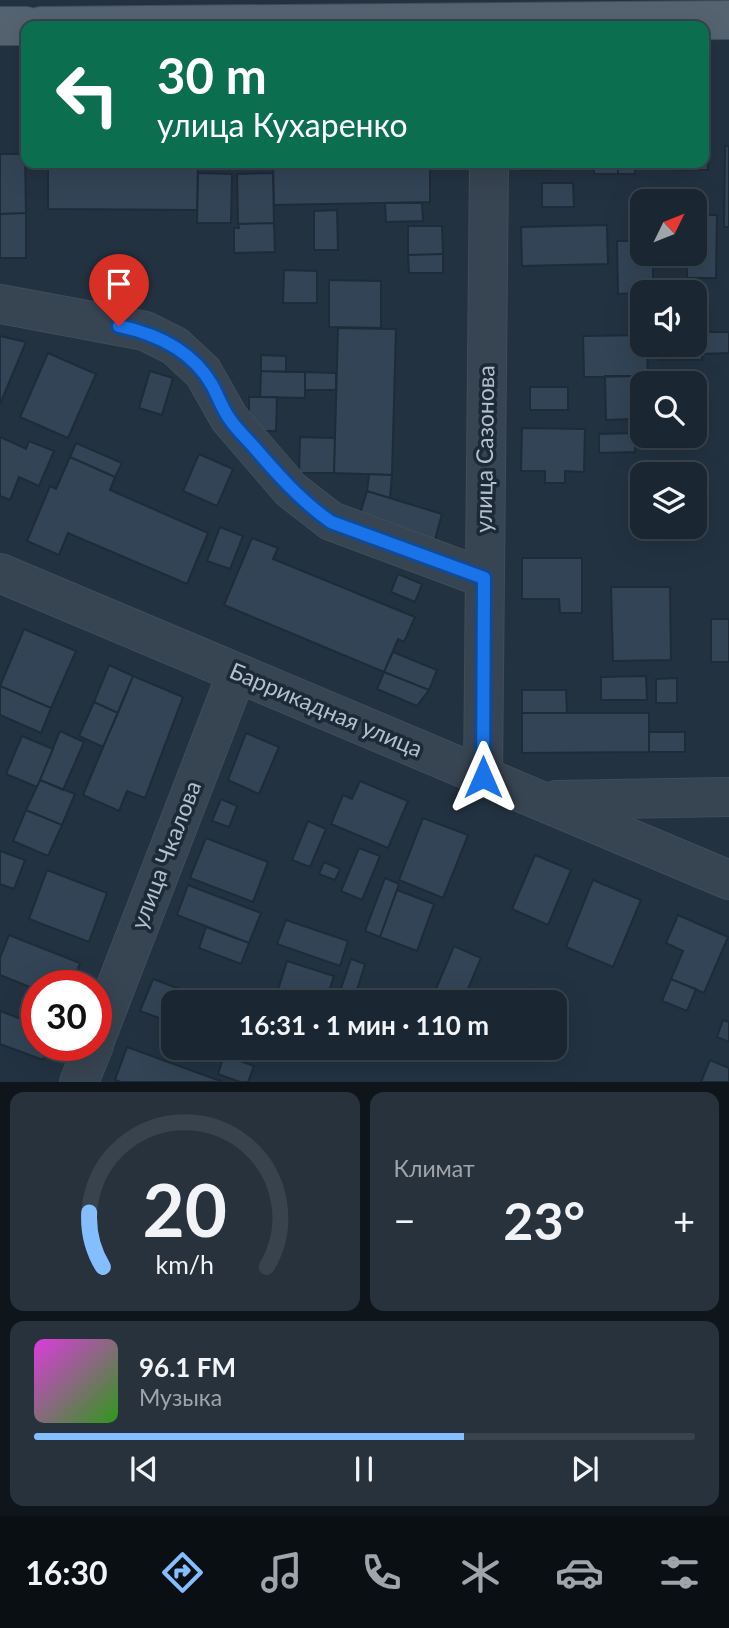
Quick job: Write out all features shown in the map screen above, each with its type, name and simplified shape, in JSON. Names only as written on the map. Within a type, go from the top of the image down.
[{"type":"main road","points":[[290,21],[490,17],[729,20]]},
{"type":"main road","points":[[0,26],[21,26]]},
{"type":"street","name":"улица Сазонова","points":[[483,777],[489,168]]},
{"type":"street","points":[[0,304],[145,331],[174,346],[203,372],[229,418],[291,490],[313,509],[331,522],[484,578]]},
{"type":"street","name":"Баррикадная улица","points":[[0,573],[729,880]]},
{"type":"street","name":"улица Чкалова","points":[[112,997],[237,673]]},
{"type":"street","points":[[540,800],[729,797]]},
{"type":"street","points":[[79,1082],[88,1061]]},
{"type":"building","points":[[725,146],[729,146],[729,227],[724,227]]},
{"type":"building","points":[[0,154],[21,154],[21,168],[25,168],[26,213],[0,214]]},
{"type":"building","points":[[48,168],[198,168],[197,210],[48,209]]},
{"type":"building","points":[[273,168],[430,168],[430,202],[274,205]]},
{"type":"building","points":[[521,168],[553,168],[553,170]]},
{"type":"building","points":[[594,168],[618,168],[618,174],[594,174]]},
{"type":"building","points":[[618,168],[635,168],[635,174],[618,174]]},
{"type":"building","points":[[673,168],[708,168],[708,170]]},
{"type":"building","points":[[198,173],[232,174],[231,223],[197,223]]},
{"type":"building","points":[[273,173],[274,223],[238,224],[237,174]]},
{"type":"building","points":[[542,183],[573,183],[574,207],[542,207]]},
{"type":"building","points":[[385,203],[422,203],[423,221],[386,222]]},
{"type":"building","points":[[337,210],[338,250],[314,250],[314,211]]},
{"type":"building","points":[[26,213],[26,258],[0,258],[0,214]]},
{"type":"building","points":[[707,215],[717,215],[716,278],[687,278],[687,266],[707,266]]},
{"type":"building","points":[[274,223],[275,252],[234,253],[234,228],[239,228],[238,224]]},
{"type":"building","points":[[607,225],[608,264],[522,266],[521,227]]},
{"type":"building","points":[[408,226],[442,226],[443,254],[408,255]]},
{"type":"building","points":[[617,241],[630,241],[630,266],[653,266],[653,280],[630,280],[630,293],[618,294]]},
{"type":"building","points":[[443,254],[443,273],[409,273],[408,255]]},
{"type":"building","points":[[284,270],[317,271],[317,303],[283,303]]},
{"type":"building","points":[[329,280],[381,281],[381,328],[329,327]]},
{"type":"building","points":[[338,328],[396,329],[392,475],[334,473]]},
{"type":"building","points":[[707,332],[729,332],[729,353],[707,354]]},
{"type":"building","points":[[630,335],[630,357],[647,357],[648,371],[630,371],[630,376],[584,377],[583,336]]},
{"type":"building","points":[[0,336],[26,342],[0,404]]},
{"type":"building","points":[[48,353],[96,374],[68,438],[20,417]]},
{"type":"building","points":[[261,355],[286,356],[286,372],[261,371]]},
{"type":"building","points":[[659,357],[702,357],[702,360],[659,360]]},
{"type":"building","points":[[150,371],[173,378],[162,415],[139,408]]},
{"type":"building","points":[[261,371],[305,372],[305,398],[260,397]]},
{"type":"building","points":[[305,372],[336,373],[336,390],[305,390]]},
{"type":"building","points":[[605,376],[630,376],[630,419],[606,420]]},
{"type":"building","points":[[530,387],[568,387],[568,410],[530,410]]},
{"type":"building","points":[[249,397],[277,397],[276,431],[249,431]]},
{"type":"building","points":[[522,428],[585,429],[584,472],[565,471],[565,483],[545,483],[545,471],[521,471]]},
{"type":"building","points":[[630,433],[630,448],[635,448],[635,452],[599,453],[599,434]]},
{"type":"building","points":[[0,437],[26,449],[29,441],[54,451],[39,486],[19,477],[10,500],[0,496]]},
{"type":"building","points":[[300,437],[335,438],[334,473],[299,473]]},
{"type":"building","points":[[76,443],[122,463],[115,477],[70,457]]},
{"type":"building","points":[[199,454],[233,469],[217,506],[183,491]]},
{"type":"building","points":[[70,457],[115,477],[110,490],[208,533],[187,584],[68,533],[59,555],[27,541],[50,486],[56,489]]},
{"type":"building","points":[[369,474],[392,475],[390,498],[367,491]]},
{"type":"building","points":[[367,491],[442,514],[434,543],[358,520]]},
{"type":"building","points":[[220,527],[243,536],[230,569],[207,561]]},
{"type":"building","points":[[252,538],[278,548],[273,559],[415,617],[404,642],[398,639],[384,672],[224,605]]},
{"type":"building","points":[[522,558],[582,558],[582,613],[560,613],[559,599],[522,599]]},
{"type":"building","points":[[398,574],[422,584],[415,602],[391,592]]},
{"type":"building","points":[[611,587],[670,587],[671,660],[613,661]]},
{"type":"building","points":[[711,619],[729,619],[729,662],[711,662]]},
{"type":"building","points":[[24,629],[76,651],[51,708],[0,686]]},
{"type":"building","points":[[393,652],[437,670],[429,690],[384,672]]},
{"type":"building","points":[[109,665],[133,676],[118,713],[94,702]]},
{"type":"building","points":[[384,672],[429,690],[417,706],[377,689]]},
{"type":"building","points":[[133,676],[183,697],[145,798],[127,791],[119,811],[83,795]]},
{"type":"building","points":[[646,676],[647,700],[601,700],[601,677]]},
{"type":"building","points":[[677,678],[677,703],[656,703],[656,679]]},
{"type":"building","points":[[0,686],[51,708],[41,733],[0,715]]},
{"type":"building","points":[[522,690],[566,690],[567,713],[522,713]]},
{"type":"building","points":[[94,702],[118,713],[103,747],[79,736]]},
{"type":"building","points":[[522,713],[649,713],[649,752],[522,753]]},
{"type":"building","points":[[60,731],[84,742],[63,790],[40,780]]},
{"type":"building","points":[[649,732],[685,732],[685,752],[649,752]]},
{"type":"building","points":[[246,733],[279,747],[259,794],[228,780]]},
{"type":"building","points":[[22,736],[53,749],[37,787],[6,774]]},
{"type":"building","points":[[40,780],[75,794],[62,825],[26,810]]},
{"type":"building","points":[[360,781],[408,801],[388,848],[331,824],[343,795],[352,799]]},
{"type":"building","points":[[221,799],[237,806],[229,827],[212,821]]},
{"type":"building","points":[[26,810],[62,825],[48,856],[13,841]]},
{"type":"building","points":[[423,818],[468,835],[443,898],[399,880]]},
{"type":"building","points":[[308,821],[326,829],[310,867],[292,860]]},
{"type":"building","points":[[206,838],[268,862],[253,902],[190,878]]},
{"type":"building","points":[[359,848],[380,856],[362,900],[341,891]]},
{"type":"building","points":[[0,851],[25,860],[14,889],[0,884]]},
{"type":"building","points":[[535,855],[571,870],[548,925],[512,909]]},
{"type":"building","points":[[324,862],[340,869],[335,880],[319,874]]},
{"type":"building","points":[[47,870],[107,893],[89,942],[29,919]]},
{"type":"building","points":[[385,878],[399,884],[380,937],[365,931]]},
{"type":"building","points":[[593,880],[641,900],[613,967],[566,947]]},
{"type":"building","points":[[188,885],[261,913],[249,943],[177,915]]},
{"type":"building","points":[[397,890],[434,904],[417,951],[380,937]]},
{"type":"building","points":[[678,915],[728,937],[704,993],[671,979],[683,951],[666,943]]},
{"type":"building","points":[[286,920],[348,941],[340,966],[277,944]]},
{"type":"building","points":[[206,927],[249,943],[241,964],[199,948]]},
{"type":"building","points":[[9,935],[80,963],[77,970],[21,970],[21,984],[0,975],[0,958]]},
{"type":"building","points":[[454,946],[481,958],[467,990],[436,990]]},
{"type":"building","points":[[351,959],[365,964],[357,990],[340,990]]},
{"type":"building","points":[[287,961],[334,976],[329,990],[278,990]]},
{"type":"building","points":[[153,979],[182,990],[161,990],[161,1019],[140,1011]]},
{"type":"building","points":[[671,979],[696,989],[687,1011],[662,1001]]},
{"type":"building","points":[[0,1011],[21,1019],[21,1052],[0,1044]]},
{"type":"building","points":[[723,1020],[729,1022],[729,1042],[717,1037]]},
{"type":"building","points":[[127,1047],[223,1082],[121,1082],[115,1080]]},
{"type":"building","points":[[222,1060],[238,1060],[254,1066],[248,1082],[218,1074]]},
{"type":"building","points":[[710,1060],[729,1068],[729,1082],[701,1082]]},
{"type":"route","points":[[119,326],[145,331],[192,359],[211,384],[229,418],[291,490],[331,522],[484,578],[483,777]]}]
